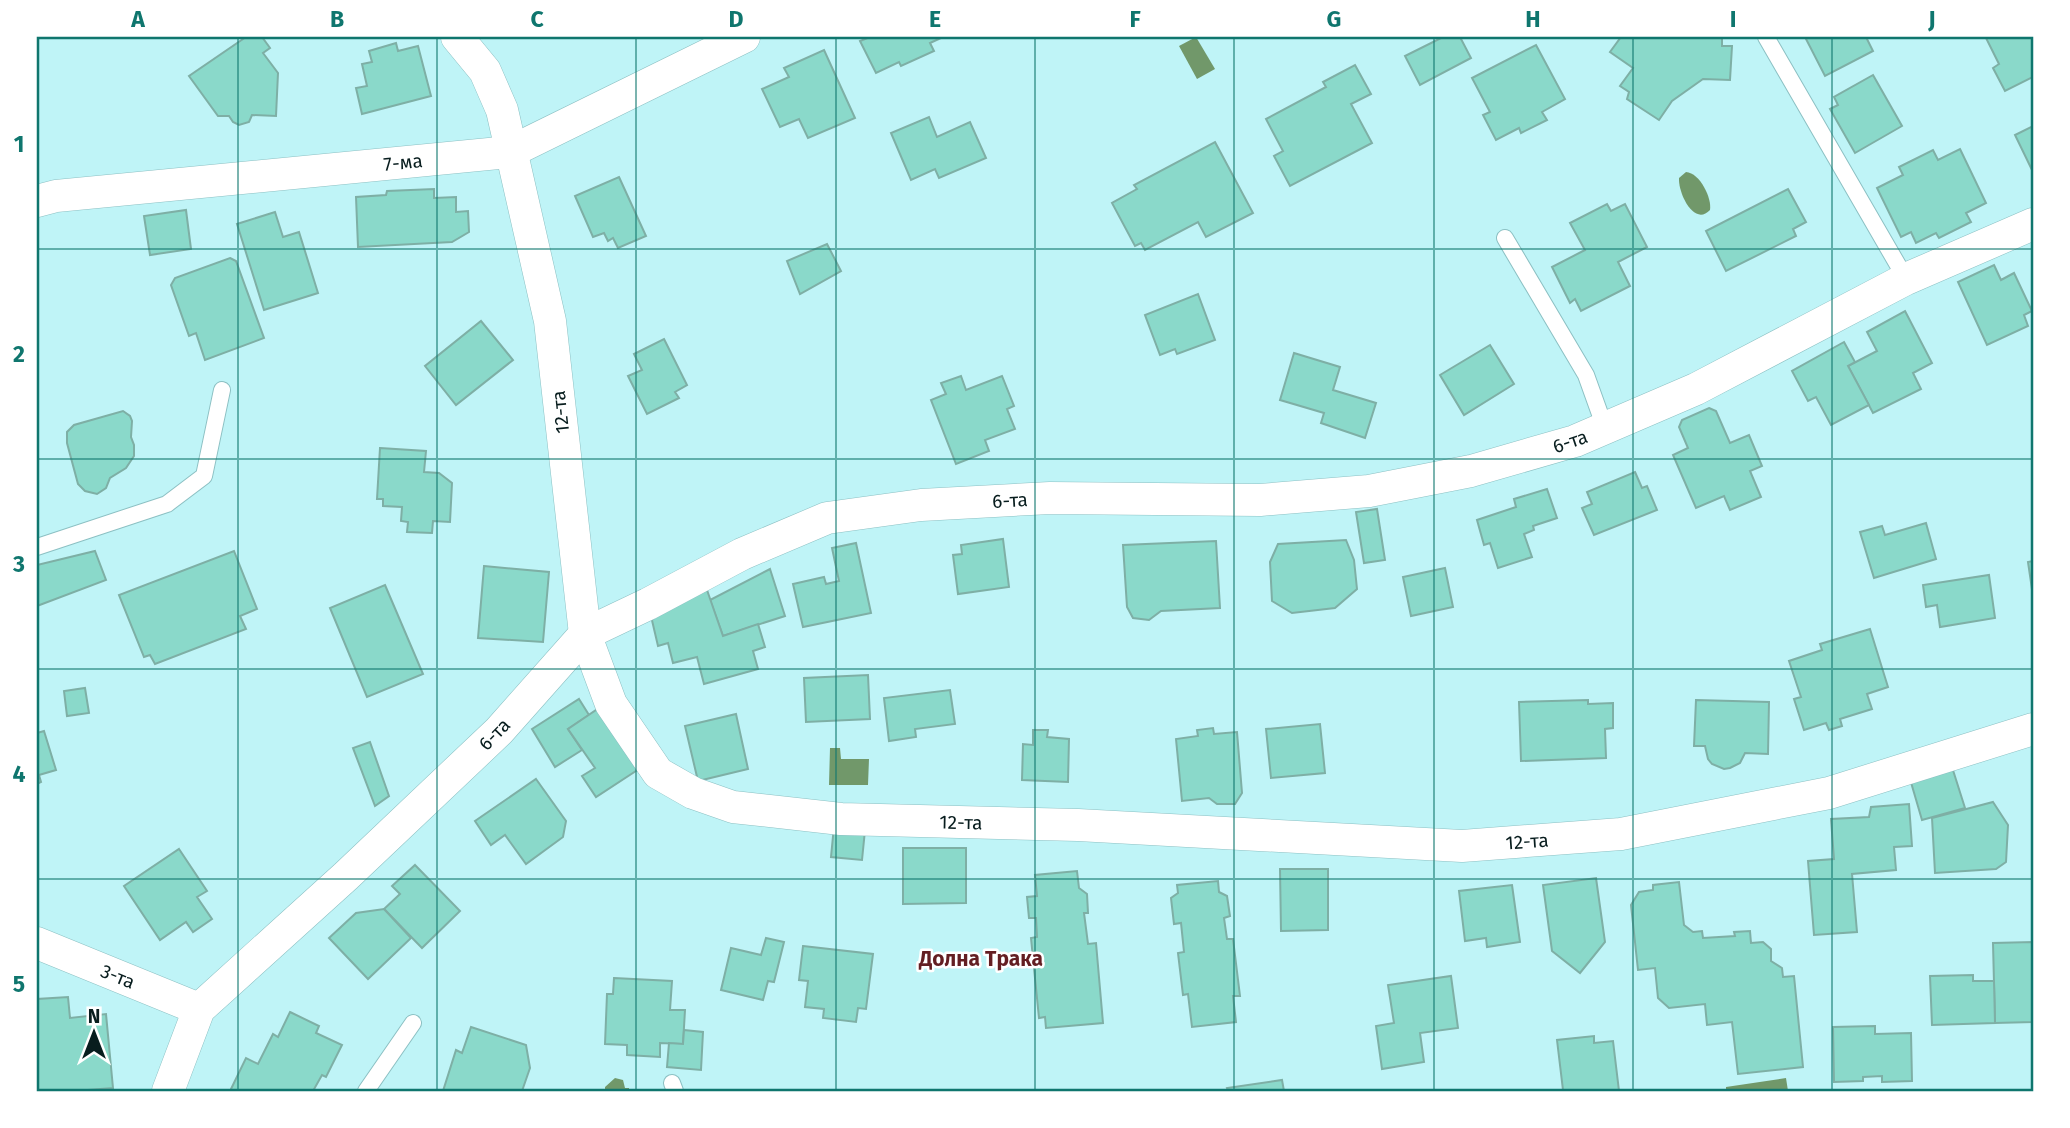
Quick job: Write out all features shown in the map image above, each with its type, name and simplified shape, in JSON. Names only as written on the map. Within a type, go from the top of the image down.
[{"type":"street","name":"12-та","points":[[457,37],[485,71],[502,110],[550,321],[584,634],[611,704],[658,773],[693,793],[733,807],[841,819],[1078,825],[1462,846],[1608,835],[1829,793],[2033,729]]},
{"type":"street","name":"7-ма","points":[[37,201],[56,196],[510,152],[744,37]]},
{"type":"street","name":"6-та","points":[[168,1091],[199,1009],[346,876],[499,731],[584,634],[648,604],[742,554],[827,518],[921,505],[1050,498],[1260,500],[1369,491],[1472,471],[1575,441],[1696,389],[1906,279],[2033,224]]},
{"type":"street","name":"3-та","points":[[37,943],[199,1009]]},
{"type":"lane","points":[[1766,37],[1906,279]]},
{"type":"lane","points":[[1505,238],[1586,374],[1605,428]]},
{"type":"lane","points":[[37,547],[167,504],[204,476],[222,390]]},
{"type":"lane","points":[[366,1091],[413,1023]]},
{"type":"shaded area","points":[[1196,37],[1215,69],[1197,79],[1179,46]]},
{"type":"shaded area","points":[[1686,172],[1700,181],[1707,193],[1710,210],[1704,214],[1693,211],[1681,192],[1679,178]]},
{"type":"shaded area","points":[[830,748],[840,748],[841,759],[869,759],[868,785],[829,785]]},
{"type":"shaded area","points":[[615,1078],[623,1080],[629,1091],[605,1091],[605,1087]]},
{"type":"shaded area","points":[[1786,1078],[1788,1091],[1726,1091],[1726,1087]]},
{"type":"building","points":[[246,37],[262,37],[270,48],[263,53],[278,73],[276,116],[252,115],[249,122],[239,125],[229,116],[218,116],[189,76]]},
{"type":"building","points":[[870,37],[943,37],[930,43],[934,51],[901,66],[899,62],[876,73],[860,41]]},
{"type":"building","points":[[1443,37],[1460,37],[1471,58],[1420,85],[1405,56]]},
{"type":"building","points":[[1621,37],[1722,37],[1722,46],[1732,46],[1730,80],[1703,79],[1672,101],[1659,120],[1627,99],[1629,92],[1620,86],[1633,68],[1610,52]]},
{"type":"building","points":[[1805,37],[1866,37],[1873,51],[1825,76]]},
{"type":"building","points":[[2033,37],[2033,77],[2005,91],[1993,68],[1999,64],[1986,38]]},
{"type":"building","points":[[396,43],[398,51],[418,46],[431,96],[362,114],[356,88],[367,86],[362,64],[372,62],[369,51]]},
{"type":"building","points":[[1536,45],[1565,99],[1542,112],[1547,120],[1521,133],[1519,128],[1496,140],[1483,115],[1490,112],[1472,78]]},
{"type":"building","points":[[824,50],[855,118],[808,138],[799,119],[780,127],[762,89],[789,77],[784,68]]},
{"type":"building","points":[[1355,65],[1371,94],[1351,104],[1372,143],[1290,186],[1274,156],[1283,151],[1266,119],[1326,87],[1323,82]]},
{"type":"building","points":[[1873,75],[1902,126],[1855,153],[1830,109],[1838,105],[1834,97]]},
{"type":"building","points":[[929,117],[937,137],[970,122],[986,158],[939,178],[935,169],[911,180],[891,133]]},
{"type":"building","points":[[2033,126],[2033,172],[2015,135]]},
{"type":"building","points":[[1215,142],[1253,213],[1206,237],[1198,222],[1145,250],[1141,243],[1135,246],[1112,203],[1137,189],[1134,185]]},
{"type":"building","points":[[1960,149],[1986,203],[1966,213],[1971,222],[1939,238],[1936,233],[1916,243],[1911,232],[1901,237],[1877,188],[1903,175],[1899,167],[1933,150],[1938,160]]},
{"type":"building","points":[[619,177],[646,236],[618,248],[613,238],[608,241],[604,233],[593,237],[575,196]]},
{"type":"building","points":[[434,189],[434,198],[456,197],[456,212],[468,211],[469,232],[452,242],[358,247],[356,197],[386,195],[387,191]]},
{"type":"building","points":[[1788,189],[1806,222],[1793,229],[1796,236],[1726,271],[1706,231]]},
{"type":"building","points":[[1607,204],[1611,211],[1625,204],[1647,247],[1618,262],[1630,286],[1581,311],[1575,299],[1570,303],[1552,267],[1585,250],[1570,223]]},
{"type":"building","points":[[186,210],[191,249],[150,255],[144,216]]},
{"type":"building","points":[[275,212],[283,237],[299,232],[318,293],[264,310],[237,224]]},
{"type":"building","points":[[827,244],[841,271],[800,294],[787,261]]},
{"type":"building","points":[[230,258],[236,261],[264,338],[205,360],[196,333],[189,336],[171,285],[175,278]]},
{"type":"building","points":[[1994,265],[2001,280],[2014,273],[2032,311],[2024,315],[2028,326],[1987,345],[1958,282]]},
{"type":"building","points":[[1198,294],[1215,340],[1177,354],[1175,349],[1160,355],[1145,315]]},
{"type":"building","points":[[1905,311],[1932,363],[1913,373],[1921,389],[1873,413],[1848,366],[1877,351],[1867,332]]},
{"type":"building","points":[[481,321],[513,360],[456,405],[425,366]]},
{"type":"building","points":[[664,339],[687,385],[675,392],[679,398],[647,414],[628,376],[642,370],[634,354]]},
{"type":"building","points":[[1844,342],[1855,362],[1848,366],[1869,405],[1831,425],[1816,397],[1808,401],[1792,371]]},
{"type":"building","points":[[1490,345],[1514,384],[1464,415],[1440,375]]},
{"type":"building","points":[[1294,353],[1340,367],[1333,390],[1376,403],[1365,438],[1321,423],[1324,413],[1280,400]]},
{"type":"building","points":[[961,376],[966,390],[1002,376],[1014,406],[1007,409],[1015,429],[985,440],[989,451],[956,464],[931,400],[946,394],[941,383]]},
{"type":"building","points":[[1709,408],[1716,411],[1730,443],[1749,435],[1762,466],[1750,471],[1761,497],[1730,510],[1724,496],[1696,508],[1673,455],[1688,448],[1679,427],[1682,420]]},
{"type":"building","points":[[123,411],[132,421],[134,456],[126,468],[110,478],[106,488],[97,494],[85,491],[78,484],[67,443],[67,432],[74,425]]},
{"type":"building","points":[[380,448],[426,451],[424,472],[439,473],[452,483],[450,522],[433,521],[432,533],[407,532],[408,522],[401,521],[402,507],[383,506],[383,499],[377,499]]},
{"type":"building","points":[[1635,472],[1642,488],[1647,486],[1657,510],[1594,535],[1582,508],[1592,504],[1587,492]]},
{"type":"building","points":[[1547,489],[1557,518],[1533,526],[1534,530],[1524,534],[1532,557],[1498,568],[1490,543],[1484,545],[1477,520],[1516,507],[1514,499]]},
{"type":"building","points":[[1377,509],[1385,560],[1364,563],[1356,512]]},
{"type":"building","points":[[1926,523],[1936,559],[1874,578],[1860,532],[1882,526],[1885,535]]},
{"type":"building","points":[[1003,539],[1009,587],[958,594],[953,555],[962,554],[961,545]]},
{"type":"building","points":[[1346,540],[1354,560],[1357,589],[1335,608],[1292,613],[1272,601],[1270,562],[1278,544]]},
{"type":"building","points":[[1216,541],[1220,608],[1161,611],[1149,620],[1133,618],[1127,607],[1123,545]]},
{"type":"building","points":[[856,543],[871,613],[803,627],[793,584],[824,577],[826,584],[839,581],[832,548]]},
{"type":"building","points":[[95,551],[106,580],[37,606],[37,565]]},
{"type":"building","points":[[234,551],[257,609],[240,616],[246,629],[155,664],[150,655],[144,657],[119,595]]},
{"type":"building","points":[[2033,561],[2033,596],[2028,562]]},
{"type":"building","points":[[484,566],[549,572],[543,642],[478,638]]},
{"type":"building","points":[[1445,568],[1453,607],[1411,616],[1403,577]]},
{"type":"building","points":[[770,569],[785,616],[723,636],[710,600]]},
{"type":"building","points":[[1989,575],[1995,618],[1940,627],[1937,605],[1926,607],[1923,585]]},
{"type":"building","points":[[385,585],[423,674],[367,697],[330,608]]},
{"type":"building","points":[[707,590],[723,636],[758,624],[765,647],[753,651],[758,669],[704,684],[697,657],[673,663],[668,643],[658,646],[651,616]]},
{"type":"building","points":[[1870,629],[1888,687],[1867,694],[1872,709],[1840,719],[1842,726],[1829,730],[1826,723],[1804,730],[1794,699],[1801,697],[1789,661],[1822,650],[1820,644]]},
{"type":"building","points":[[868,675],[870,719],[806,722],[804,678]]},
{"type":"building","points":[[85,688],[89,713],[67,716],[64,691]]},
{"type":"building","points":[[950,690],[955,724],[915,729],[916,737],[889,741],[884,698]]},
{"type":"building","points":[[579,699],[589,715],[568,729],[582,750],[555,767],[532,729]]},
{"type":"building","points":[[1588,700],[1588,704],[1613,703],[1613,728],[1605,729],[1606,758],[1521,761],[1519,702]]},
{"type":"building","points":[[1696,700],[1769,702],[1768,754],[1745,753],[1740,763],[1730,768],[1724,769],[1712,764],[1705,746],[1694,746]]},
{"type":"building","points":[[602,706],[642,767],[596,797],[582,776],[595,768],[568,729]]},
{"type":"building","points":[[736,714],[748,769],[698,781],[685,726]]},
{"type":"building","points":[[1320,724],[1325,773],[1271,778],[1266,729]]},
{"type":"building","points":[[1213,728],[1214,734],[1237,732],[1242,793],[1235,804],[1217,804],[1209,798],[1182,801],[1176,739],[1198,736],[1197,730]]},
{"type":"building","points":[[1033,730],[1048,730],[1047,737],[1069,739],[1068,782],[1022,780],[1023,744],[1033,745]]},
{"type":"building","points":[[44,731],[56,770],[39,775],[41,782],[37,784],[37,733]]},
{"type":"building","points":[[370,742],[389,796],[375,806],[353,748]]},
{"type":"building","points":[[1952,767],[1965,808],[1922,820],[1910,779]]},
{"type":"building","points":[[536,779],[566,821],[563,837],[526,864],[505,835],[491,845],[475,821]]},
{"type":"building","points":[[1993,802],[2008,825],[2006,862],[1996,869],[1935,873],[1932,818]]},
{"type":"building","points":[[1909,804],[1912,846],[1894,847],[1896,870],[1852,874],[1857,932],[1814,935],[1808,861],[1834,859],[1831,819],[1869,817],[1871,807]]},
{"type":"building","points":[[834,826],[865,830],[862,860],[831,857]]},
{"type":"building","points":[[903,848],[966,848],[966,903],[903,904]]},
{"type":"building","points":[[179,849],[207,891],[197,897],[212,919],[193,932],[186,922],[160,940],[124,886]]},
{"type":"building","points":[[415,865],[460,911],[422,948],[384,909],[400,894],[392,886]]},
{"type":"building","points":[[1280,869],[1328,869],[1328,930],[1281,931]]},
{"type":"building","points":[[1077,871],[1079,888],[1087,894],[1088,913],[1084,913],[1088,944],[1096,943],[1103,1023],[1046,1028],[1045,1017],[1039,1018],[1031,938],[1037,937],[1036,918],[1029,918],[1027,897],[1037,896],[1035,875]]},
{"type":"building","points":[[1596,878],[1605,942],[1580,973],[1552,951],[1543,885]]},
{"type":"building","points":[[1218,881],[1219,892],[1227,896],[1230,916],[1224,918],[1227,939],[1233,939],[1240,996],[1233,996],[1236,1022],[1192,1027],[1188,994],[1183,995],[1178,953],[1184,952],[1181,923],[1174,924],[1171,898],[1178,893],[1177,885]]},
{"type":"building","points":[[1679,882],[1684,925],[1693,932],[1702,931],[1703,938],[1735,936],[1734,932],[1750,931],[1751,943],[1763,942],[1771,949],[1771,961],[1782,968],[1783,977],[1794,976],[1803,1067],[1738,1074],[1732,1022],[1707,1025],[1705,1004],[1669,1008],[1658,998],[1655,968],[1638,970],[1631,905],[1639,892],[1653,890],[1653,885]]},
{"type":"building","points":[[1512,885],[1520,942],[1487,947],[1486,938],[1465,941],[1459,891]]},
{"type":"building","points":[[384,909],[411,938],[368,979],[329,938],[356,913]]},
{"type":"building","points":[[766,938],[784,942],[774,982],[768,981],[763,1000],[721,990],[731,948],[761,955]]},
{"type":"building","points":[[2033,942],[2033,1022],[1995,1023],[1993,943]]},
{"type":"building","points":[[803,946],[873,954],[866,1009],[858,1008],[856,1022],[823,1018],[824,1009],[805,1007],[808,981],[799,980]]},
{"type":"building","points":[[1973,975],[1973,981],[1994,981],[1995,1023],[1932,1025],[1930,976]]},
{"type":"building","points":[[1451,976],[1458,1028],[1420,1033],[1424,1062],[1382,1069],[1376,1026],[1394,1023],[1388,985]]},
{"type":"building","points":[[614,978],[672,981],[670,1010],[685,1010],[683,1044],[660,1043],[660,1057],[627,1055],[627,1045],[605,1044],[607,994],[613,994]]},
{"type":"building","points":[[68,997],[70,1018],[106,1014],[113,1088],[37,1091],[37,999]]},
{"type":"building","points":[[290,1012],[319,1026],[316,1033],[342,1045],[326,1077],[322,1075],[313,1091],[230,1091],[246,1058],[258,1064],[273,1034],[278,1037]]},
{"type":"building","points":[[1875,1026],[1875,1034],[1911,1033],[1912,1081],[1882,1082],[1882,1076],[1863,1077],[1863,1081],[1834,1082],[1833,1027]]},
{"type":"building","points":[[471,1027],[526,1045],[530,1068],[522,1091],[443,1091],[456,1050],[462,1053]]},
{"type":"building","points":[[684,1030],[703,1032],[701,1070],[667,1067],[669,1043],[683,1044]]},
{"type":"building","points":[[1594,1036],[1594,1043],[1613,1041],[1619,1091],[1563,1090],[1557,1040]]},
{"type":"building","points":[[1282,1080],[1284,1091],[1228,1091],[1227,1088]]},
{"type":"district","name":"Долна Трака","points":[[981,959]]}]
